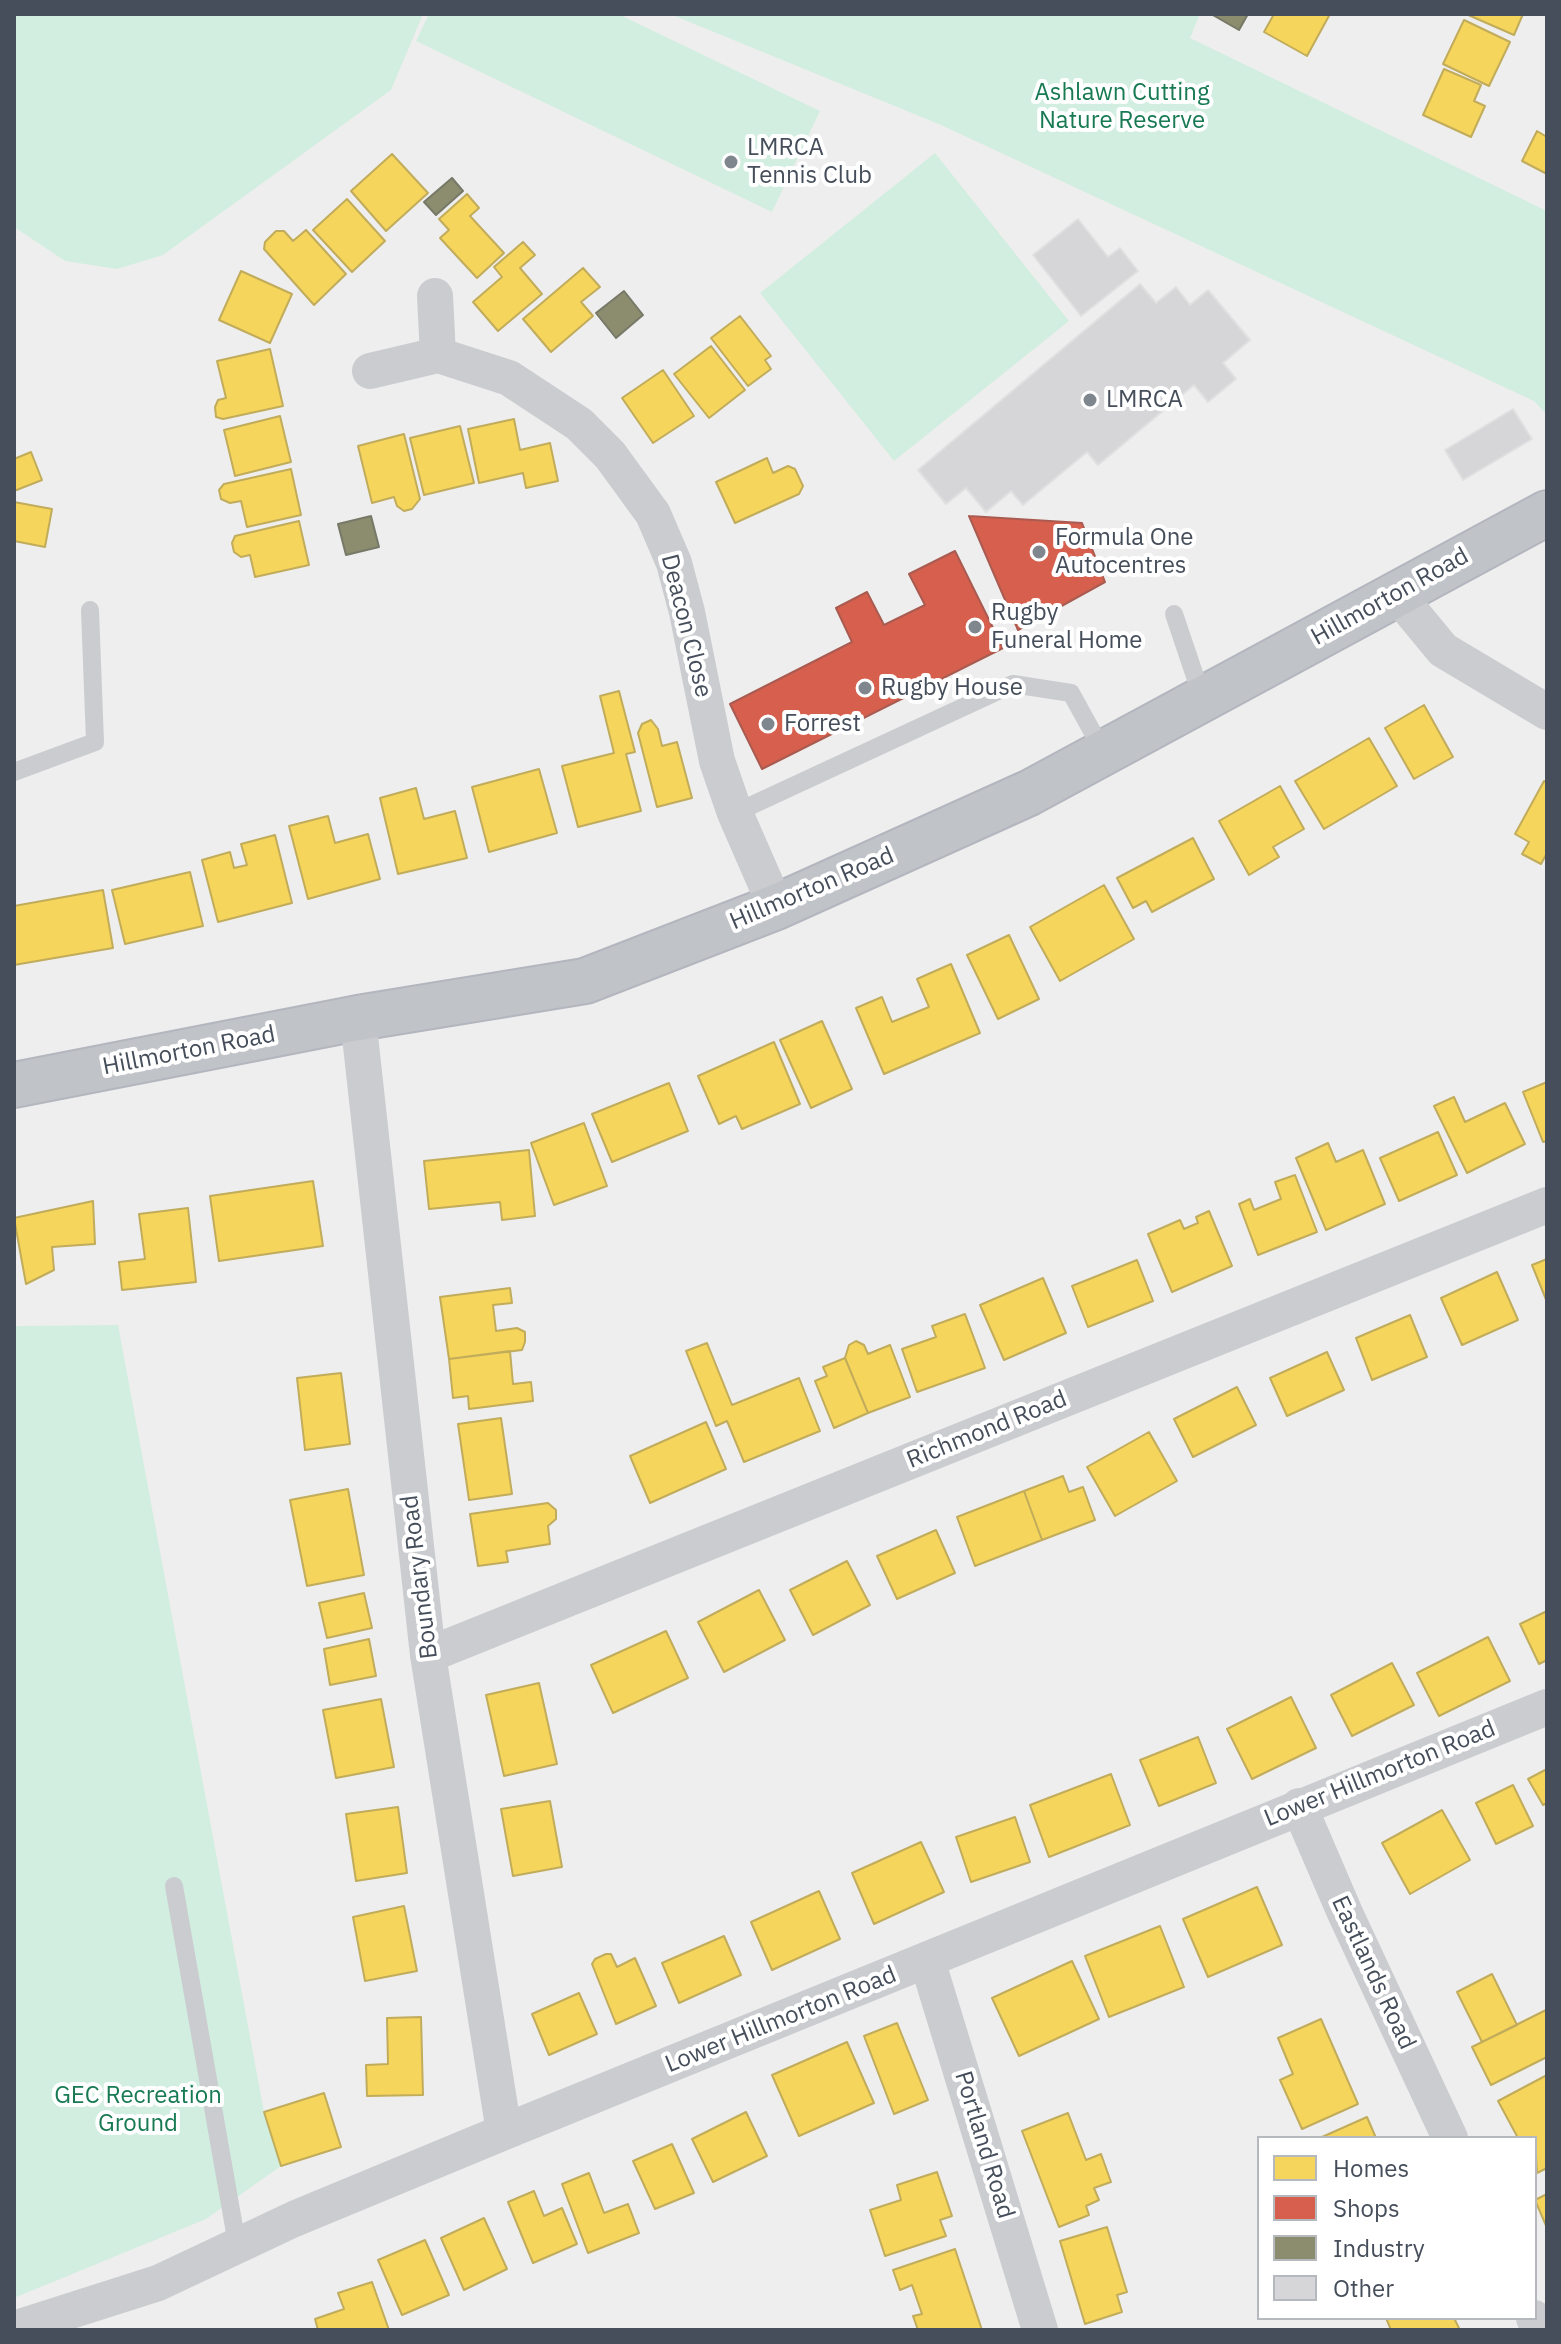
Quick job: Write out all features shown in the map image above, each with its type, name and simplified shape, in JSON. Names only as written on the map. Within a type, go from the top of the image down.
[{"type":"highway","name":"Hillmorton Road","points":[[14,1085],[358,1018],[585,981],[776,907],[1029,793],[1547,513]]},
{"type":"street","points":[[370,371],[438,355],[435,296]]},
{"type":"street","name":"Deacon Close","points":[[438,355],[509,378],[579,424],[610,455],[653,514],[674,563],[687,612],[717,761],[735,813],[776,907]]},
{"type":"street","points":[[1396,593],[1443,650],[1547,712]]},
{"type":"street","name":"Boundary Road","points":[[358,1018],[428,1655],[504,2132]]},
{"type":"street","name":"Richmond Road","points":[[428,1655],[1547,1205]]},
{"type":"street","name":"Lower Hillmorton Road","points":[[14,2329],[158,2283],[237,2244],[504,2132],[1547,1707]]},
{"type":"street","name":"Eastlands Road","points":[[1299,1806],[1345,1913],[1449,2136]]},
{"type":"street","name":"Portland Road","points":[[927,1960],[1040,2330]]},
{"type":"lane","points":[[14,772],[95,742],[90,610]]},
{"type":"lane","points":[[1174,614],[1203,700]]},
{"type":"lane","points":[[735,813],[1013,684],[1071,693],[1104,753]]},
{"type":"lane","points":[[174,1886],[237,2244]]},
{"type":"green space","points":[[14,14],[423,14],[391,90],[163,255],[117,269],[65,261],[14,227]]},
{"type":"green space","name":"LMRCA Tennis Club","points":[[429,14],[618,14],[820,111],[772,212],[416,41]]},
{"type":"green space","name":"Ashlawn Cutting Nature Reserve","points":[[670,14],[1200,14],[1190,38],[1547,211],[1547,415],[1534,401],[941,125]]},
{"type":"green space","points":[[935,153],[1069,321],[894,461],[760,293]]},
{"type":"green space","name":"GEC Recreation Ground","points":[[118,1325],[264,2112],[281,2166],[206,2219],[14,2298],[14,1326]]},
{"type":"building: Homes","points":[[1274,14],[1330,14],[1307,56],[1264,32]]},
{"type":"building: Homes","points":[[1466,14],[1523,14],[1514,35]]},
{"type":"building: Homes","points":[[1464,20],[1510,42],[1489,86],[1443,64]]},
{"type":"building: Homes","points":[[1444,69],[1481,85],[1474,101],[1485,106],[1471,137],[1423,115]]},
{"type":"building: Homes","points":[[1537,131],[1547,137],[1547,174],[1522,161]]},
{"type":"building: Homes","points":[[392,154],[428,193],[386,231],[351,191]]},
{"type":"building: Homes","points":[[467,194],[479,208],[470,216],[504,253],[477,278],[440,238],[449,230],[439,219]]},
{"type":"building: Homes","points":[[347,199],[385,241],[352,272],[313,230]]},
{"type":"building: Homes","points":[[306,230],[346,274],[314,305],[264,249],[265,242],[276,231],[284,231],[293,241]]},
{"type":"building: Homes","points":[[523,242],[535,255],[520,268],[542,294],[498,331],[473,302],[502,277],[494,267]]},
{"type":"building: Homes","points":[[583,268],[600,287],[581,302],[593,316],[551,352],[523,319]]},
{"type":"building: Homes","points":[[241,271],[292,294],[270,343],[219,320]]},
{"type":"building: Homes","points":[[740,316],[771,356],[765,360],[771,369],[748,386],[711,338]]},
{"type":"building: Homes","points":[[711,346],[745,390],[709,418],[674,374]]},
{"type":"building: Homes","points":[[270,349],[283,406],[223,419],[216,417],[218,400],[226,398],[217,361]]},
{"type":"building: Homes","points":[[663,370],[694,416],[653,443],[622,398]]},
{"type":"building: Homes","points":[[280,416],[291,462],[235,476],[224,430]]},
{"type":"building: Homes","points":[[514,419],[520,450],[550,443],[558,481],[526,488],[523,473],[479,483],[468,429]]},
{"type":"building: Homes","points":[[460,426],[474,483],[424,495],[410,438]]},
{"type":"building: Homes","points":[[404,434],[420,499],[412,509],[404,511],[397,506],[394,497],[372,503],[358,446]]},
{"type":"building: Homes","points":[[31,452],[42,480],[14,491],[14,459]]},
{"type":"building: Homes","points":[[767,458],[773,473],[788,466],[795,469],[803,486],[799,494],[735,523],[716,482]]},
{"type":"building: Homes","points":[[291,469],[301,515],[247,527],[241,501],[230,503],[221,499],[219,490],[224,484]]},
{"type":"building: Homes","points":[[14,502],[52,509],[45,547],[14,541]]},
{"type":"building: Homes","points":[[299,521],[309,565],[255,577],[250,555],[241,557],[234,552],[232,543],[235,536]]},
{"type":"building: Homes","points":[[619,691],[635,752],[626,754],[641,811],[578,827],[562,766],[614,753],[600,696]]},
{"type":"building: Homes","points":[[1424,705],[1453,757],[1414,779],[1385,728]]},
{"type":"building: Homes","points":[[651,720],[658,729],[662,746],[677,742],[692,798],[657,807],[638,733],[642,724]]},
{"type":"building: Homes","points":[[1369,738],[1397,786],[1324,829],[1295,781]]},
{"type":"building: Homes","points":[[539,769],[557,833],[489,852],[472,787]]},
{"type":"building: Homes","points":[[1544,781],[1547,783],[1547,853],[1541,864],[1522,854],[1529,842],[1515,834]]},
{"type":"building: Homes","points":[[1280,786],[1304,829],[1273,847],[1279,857],[1249,875],[1219,821]]},
{"type":"building: Homes","points":[[416,788],[424,819],[455,811],[467,858],[398,874],[380,798]]},
{"type":"building: Homes","points":[[328,816],[335,843],[368,834],[380,879],[308,899],[289,826]]},
{"type":"building: Homes","points":[[275,835],[292,903],[218,922],[202,860],[230,852],[234,868],[247,865],[241,844]]},
{"type":"building: Homes","points":[[1193,838],[1214,879],[1152,912],[1146,901],[1133,908],[1117,878]]},
{"type":"building: Homes","points":[[190,872],[203,926],[125,944],[112,890]]},
{"type":"building: Homes","points":[[1104,885],[1134,939],[1060,981],[1030,927]]},
{"type":"building: Homes","points":[[103,890],[113,948],[14,965],[14,906]]},
{"type":"building: Homes","points":[[1009,935],[1039,999],[998,1019],[967,955]]},
{"type":"building: Homes","points":[[951,964],[980,1033],[884,1074],[856,1008],[882,997],[892,1022],[929,1007],[917,979]]},
{"type":"building: Homes","points":[[822,1021],[852,1089],[811,1108],[780,1040]]},
{"type":"building: Homes","points":[[774,1042],[800,1104],[742,1129],[736,1116],[719,1124],[698,1076]]},
{"type":"building: Homes","points":[[1547,1082],[1547,1141],[1543,1142],[1523,1092]]},
{"type":"building: Homes","points":[[669,1083],[688,1131],[612,1162],[592,1114]]},
{"type":"building: Homes","points":[[1454,1097],[1465,1122],[1505,1103],[1525,1144],[1467,1173],[1434,1106]]},
{"type":"building: Homes","points":[[584,1123],[607,1186],[554,1205],[531,1143]]},
{"type":"building: Homes","points":[[1438,1132],[1457,1175],[1399,1201],[1380,1158]]},
{"type":"building: Homes","points":[[1328,1143],[1336,1162],[1363,1150],[1385,1204],[1326,1230],[1296,1158]]},
{"type":"building: Homes","points":[[529,1150],[535,1216],[502,1220],[500,1202],[429,1209],[424,1161]]},
{"type":"building: Homes","points":[[1295,1175],[1317,1232],[1258,1255],[1239,1204],[1250,1199],[1254,1210],[1281,1199],[1275,1182]]},
{"type":"building: Homes","points":[[313,1181],[323,1246],[219,1261],[210,1196]]},
{"type":"building: Homes","points":[[93,1201],[95,1244],[52,1247],[54,1270],[26,1284],[14,1218]]},
{"type":"building: Homes","points":[[188,1208],[196,1282],[122,1290],[119,1262],[145,1259],[139,1214]]},
{"type":"building: Homes","points":[[1209,1211],[1232,1266],[1172,1292],[1148,1234],[1180,1220],[1184,1229],[1198,1223],[1196,1217]]},
{"type":"building: Homes","points":[[1547,1259],[1547,1302],[1532,1265]]},
{"type":"building: Homes","points":[[1137,1260],[1153,1301],[1088,1327],[1072,1286]]},
{"type":"building: Homes","points":[[1497,1272],[1518,1320],[1462,1345],[1441,1298]]},
{"type":"building: Homes","points":[[1043,1278],[1066,1333],[1004,1360],[980,1305]]},
{"type":"building: Homes","points":[[510,1288],[512,1303],[493,1305],[496,1331],[517,1328],[525,1332],[522,1350],[449,1359],[440,1297]]},
{"type":"building: Homes","points":[[965,1314],[985,1368],[917,1392],[902,1349],[936,1337],[932,1326]]},
{"type":"building: Homes","points":[[1410,1315],[1427,1357],[1372,1380],[1356,1338]]},
{"type":"building: Homes","points":[[856,1341],[864,1345],[868,1354],[890,1345],[910,1397],[868,1413],[845,1358],[849,1345]]},
{"type":"building: Homes","points":[[707,1343],[732,1405],[799,1378],[820,1431],[744,1462],[727,1421],[716,1426],[686,1351]]},
{"type":"building: Homes","points":[[510,1351],[513,1384],[531,1382],[533,1401],[469,1409],[468,1396],[453,1398],[449,1359]]},
{"type":"building: Homes","points":[[1327,1352],[1344,1390],[1287,1416],[1270,1378]]},
{"type":"building: Homes","points":[[845,1358],[868,1413],[834,1428],[815,1381],[827,1376],[823,1367]]},
{"type":"building: Homes","points":[[341,1373],[350,1444],[305,1450],[297,1378]]},
{"type":"building: Homes","points":[[1237,1387],[1256,1425],[1193,1457],[1174,1419]]},
{"type":"building: Homes","points":[[501,1418],[512,1494],[469,1500],[458,1424]]},
{"type":"building: Homes","points":[[706,1422],[726,1469],[650,1503],[630,1456]]},
{"type":"building: Homes","points":[[1149,1432],[1177,1481],[1115,1516],[1087,1467]]},
{"type":"building: Homes","points":[[1063,1476],[1069,1492],[1083,1487],[1095,1520],[1042,1540],[1024,1491]]},
{"type":"building: Homes","points":[[348,1489],[364,1575],[307,1586],[290,1500]]},
{"type":"building: Homes","points":[[1024,1491],[1042,1540],[975,1566],[957,1517]]},
{"type":"building: Homes","points":[[548,1503],[556,1510],[556,1519],[548,1526],[550,1544],[506,1551],[508,1562],[478,1566],[470,1514]]},
{"type":"building: Homes","points":[[936,1530],[955,1573],[897,1599],[877,1556]]},
{"type":"building: Homes","points":[[847,1561],[870,1605],[813,1635],[790,1590]]},
{"type":"building: Homes","points":[[759,1590],[785,1640],[724,1672],[698,1622]]},
{"type":"building: Homes","points":[[364,1593],[372,1628],[327,1638],[319,1603]]},
{"type":"building: Homes","points":[[1547,1611],[1547,1660],[1539,1664],[1520,1624]]},
{"type":"building: Homes","points":[[666,1631],[688,1678],[613,1713],[591,1665]]},
{"type":"building: Homes","points":[[1488,1637],[1510,1681],[1439,1716],[1417,1673]]},
{"type":"building: Homes","points":[[369,1639],[376,1676],[330,1685],[324,1649]]},
{"type":"building: Homes","points":[[1392,1663],[1414,1705],[1352,1736],[1331,1695]]},
{"type":"building: Homes","points":[[539,1683],[557,1764],[504,1776],[486,1695]]},
{"type":"building: Homes","points":[[1291,1697],[1316,1748],[1252,1779],[1227,1729]]},
{"type":"building: Homes","points":[[381,1699],[394,1767],[336,1778],[323,1710]]},
{"type":"building: Homes","points":[[1198,1737],[1216,1783],[1159,1806],[1140,1760]]},
{"type":"building: Homes","points":[[1547,1769],[1547,1803],[1543,1805],[1528,1779]]},
{"type":"building: Homes","points":[[1111,1774],[1130,1825],[1049,1857],[1030,1805]]},
{"type":"building: Homes","points":[[1513,1785],[1533,1826],[1496,1844],[1476,1803]]},
{"type":"building: Homes","points":[[550,1801],[562,1867],[513,1876],[501,1809]]},
{"type":"building: Homes","points":[[398,1807],[407,1873],[356,1881],[346,1814]]},
{"type":"building: Homes","points":[[1442,1810],[1470,1860],[1410,1894],[1382,1843]]},
{"type":"building: Homes","points":[[1015,1817],[1030,1862],[971,1882],[956,1837]]},
{"type":"building: Homes","points":[[921,1842],[944,1892],[874,1924],[852,1873]]},
{"type":"building: Homes","points":[[1257,1887],[1282,1945],[1208,1977],[1183,1919]]},
{"type":"building: Homes","points":[[819,1891],[840,1939],[772,1970],[751,1922]]},
{"type":"building: Homes","points":[[404,1906],[417,1971],[365,1981],[353,1917]]},
{"type":"building: Homes","points":[[1160,1926],[1184,1987],[1109,2017],[1085,1956]]},
{"type":"building: Homes","points":[[724,1936],[741,1975],[679,2003],[662,1963]]},
{"type":"building: Homes","points":[[611,1954],[617,1967],[635,1958],[656,2006],[616,2024],[592,1964]]},
{"type":"building: Homes","points":[[1072,1961],[1099,2019],[1019,2056],[992,1998]]},
{"type":"building: Homes","points":[[1492,1974],[1517,2025],[1482,2042],[1457,1992]]},
{"type":"building: Homes","points":[[579,1993],[597,2034],[549,2055],[532,2014]]},
{"type":"building: Homes","points":[[1546,2010],[1547,2057],[1491,2085],[1472,2047]]},
{"type":"building: Homes","points":[[421,2017],[423,2095],[367,2096],[366,2065],[388,2064],[387,2018]]},
{"type":"building: Homes","points":[[1321,2019],[1358,2104],[1302,2129],[1280,2080],[1293,2074],[1278,2038]]},
{"type":"building: Homes","points":[[897,2023],[928,2100],[894,2114],[864,2036]]},
{"type":"building: Homes","points":[[847,2042],[874,2103],[799,2136],[772,2075]]},
{"type":"building: Homes","points":[[1547,2075],[1547,2168],[1537,2173],[1537,2136],[1517,2136],[1498,2101]]},
{"type":"building: Homes","points":[[324,2093],[341,2147],[281,2166],[264,2112]]},
{"type":"building: Homes","points":[[746,2112],[767,2156],[713,2182],[692,2139]]},
{"type":"building: Homes","points":[[1068,2113],[1086,2160],[1101,2154],[1111,2182],[1094,2188],[1099,2200],[1086,2206],[1089,2215],[1059,2227],[1022,2131]]},
{"type":"building: Homes","points":[[1367,2117],[1375,2136],[1324,2136]]},
{"type":"building: Homes","points":[[672,2144],[694,2193],[655,2209],[633,2161]]},
{"type":"building: Homes","points":[[937,2172],[952,2216],[940,2220],[946,2236],[885,2256],[870,2210],[901,2200],[897,2185]]},
{"type":"building: Homes","points":[[589,2173],[604,2213],[628,2204],[639,2233],[588,2253],[562,2184]]},
{"type":"building: Homes","points":[[534,2191],[544,2216],[562,2208],[577,2244],[533,2263],[508,2202]]},
{"type":"building: Homes","points":[[1547,2194],[1547,2228],[1537,2205],[1537,2199]]},
{"type":"building: Homes","points":[[484,2218],[507,2269],[464,2290],[441,2238]]},
{"type":"building: Homes","points":[[1107,2227],[1127,2292],[1117,2295],[1122,2312],[1085,2324],[1060,2241]]},
{"type":"building: Homes","points":[[425,2240],[449,2295],[402,2315],[378,2260]]},
{"type":"building: Homes","points":[[955,2249],[982,2330],[918,2330],[913,2316],[922,2314],[912,2285],[900,2290],[893,2270]]},
{"type":"building: Homes","points":[[372,2282],[389,2330],[318,2330],[315,2319],[344,2309],[338,2293]]},
{"type":"building: Homes","points":[[1387,2320],[1455,2320],[1460,2330],[1391,2330]]},
{"type":"building: Shops","name":"Formula One Autocentres","points":[[969,516],[1082,523],[1105,582],[1018,630]]},
{"type":"building: Shops","points":[[955,551],[1003,648],[762,769],[730,704],[852,642],[836,608],[867,592],[884,625],[925,605],[909,574]]},
{"type":"building: Industry","points":[[1211,14],[1248,14],[1239,30]]},
{"type":"building: Industry","points":[[452,178],[463,191],[436,215],[424,202]]},
{"type":"building: Industry","points":[[624,291],[643,315],[616,338],[596,313]]},
{"type":"building: Industry","points":[[371,516],[379,547],[346,555],[338,524]]},
{"type":"building: Other","points":[[1078,219],[1108,257],[1120,248],[1138,271],[1081,316],[1033,255]]},
{"type":"building: Other","name":"LMRCA","points":[[1140,284],[1156,303],[1176,287],[1190,305],[1208,290],[1250,340],[1223,363],[1236,379],[1208,402],[1194,385],[1098,465],[1087,452],[1023,505],[1011,491],[986,512],[966,488],[946,504],[918,470]]},
{"type":"building: Other","points":[[1513,409],[1532,439],[1463,480],[1445,450]]},
{"type":"place","name":"LMRCA Tennis Club","points":[[731,162]]},
{"type":"place","name":"LMRCA","points":[[1090,400]]},
{"type":"place","name":"Formula One Autocentres","points":[[1039,552]]},
{"type":"place","name":"Rugby Funeral Home","points":[[975,627]]},
{"type":"place","name":"Rugby House","points":[[865,688]]},
{"type":"place","name":"Forrest","points":[[768,724]]}]
